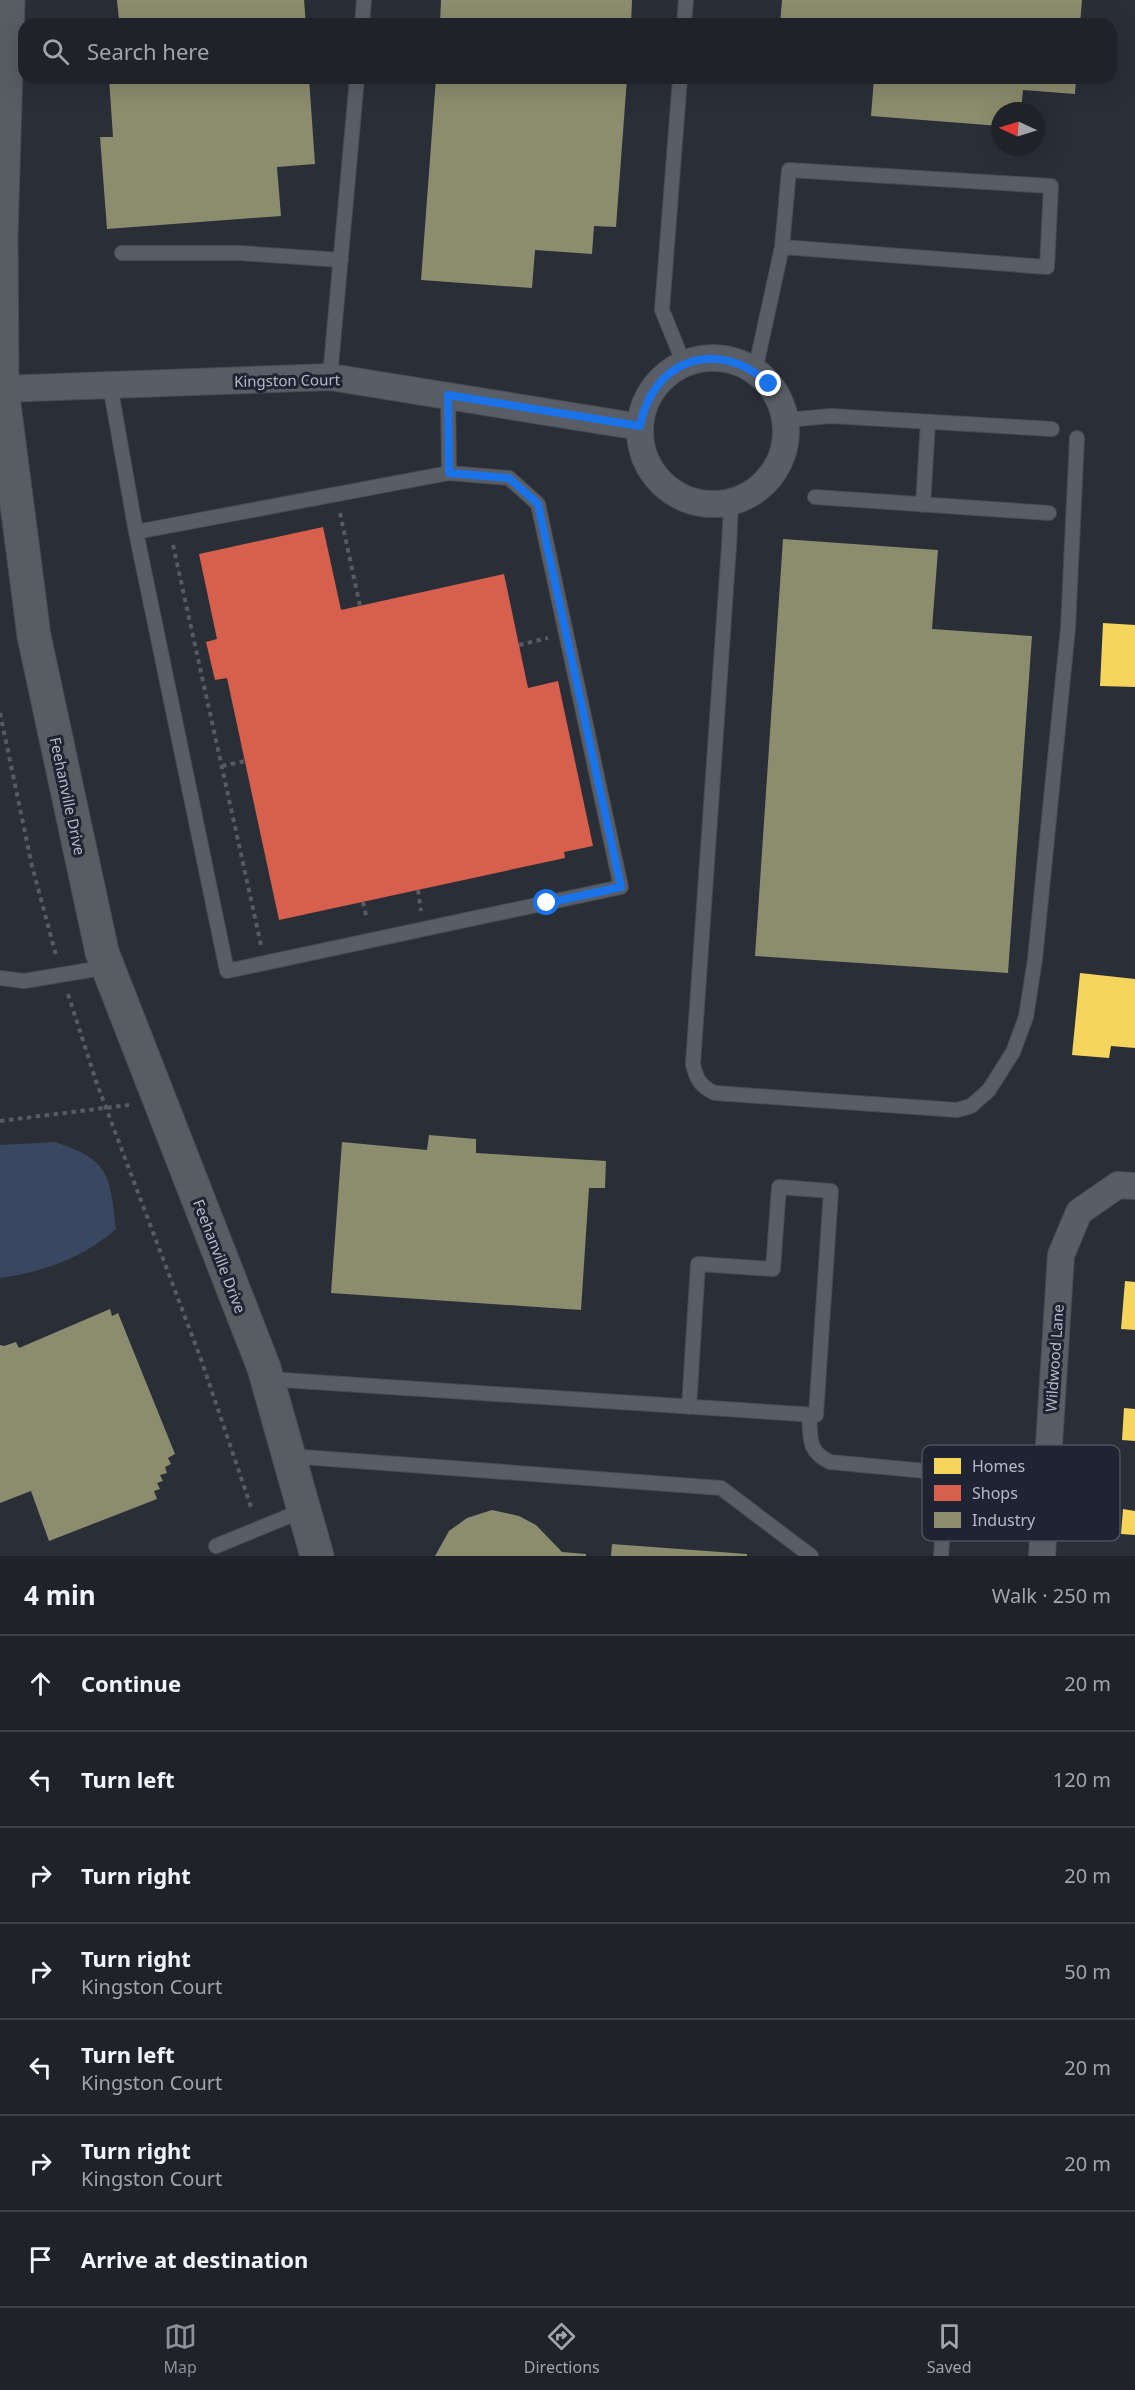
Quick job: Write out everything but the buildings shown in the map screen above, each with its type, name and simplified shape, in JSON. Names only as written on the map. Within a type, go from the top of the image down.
[{"type":"street","name":"Feehanville Drive","points":[[8,0],[1,235],[4,445],[34,636],[102,951],[268,1379],[317,1556]]},
{"type":"street","points":[[708,358],[732,360],[755,371],[769,384],[780,401],[786,420],[786,442],[779,463],[768,481],[751,494],[730,503],[708,505],[686,499],[666,488],[652,471],[642,449],[640,426],[644,407],[654,389],[667,375],[684,364],[708,358]]},
{"type":"street","name":"Kingston Court","points":[[2,389],[330,376],[640,426]]},
{"type":"street","name":"Wildwood Lane","points":[[1049,1445],[1061,1255],[1079,1212],[1127,1185]]},
{"type":"street","name":"Wildwood Lane","points":[[1042,1556],[1043,1541]]},
{"type":"lane","points":[[362,18],[364,0]]},
{"type":"lane","points":[[684,18],[686,0]]},
{"type":"lane","points":[[330,376],[356,84]]},
{"type":"lane","points":[[680,84],[662,310],[684,364]]},
{"type":"lane","points":[[755,371],[782,247],[789,170],[1051,186],[1047,267],[782,247]]},
{"type":"lane","points":[[122,253],[240,253],[341,260]]},
{"type":"lane","points":[[110,385],[136,532],[227,971],[621,887],[538,504],[509,478],[449,473],[136,532]]},
{"type":"lane","points":[[448,395],[449,473]]},
{"type":"lane","points":[[786,420],[831,416],[1052,429]]},
{"type":"lane","points":[[923,505],[928,422]]},
{"type":"lane","points":[[730,503],[729,558],[693,1064],[696,1077],[703,1088],[715,1093],[957,1110],[971,1106],[989,1090],[1013,1052],[1026,1017],[1035,958],[1068,628],[1077,438]]},
{"type":"lane","points":[[815,497],[1048,513]]},
{"type":"lane","points":[[0,978],[24,981],[108,967]]},
{"type":"lane","points":[[268,1379],[809,1415],[816,1415],[831,1191],[778,1187],[773,1269],[698,1264],[689,1407]]},
{"type":"lane","points":[[809,1415],[811,1446],[818,1456],[830,1462],[922,1471]]},
{"type":"lane","points":[[289,1456],[722,1488],[811,1556]]},
{"type":"lane","points":[[216,1546],[304,1510]]},
{"type":"lane","points":[[941,1556],[942,1541]]},
{"type":"path","points":[[338,505],[360,606]]},
{"type":"path","points":[[172,542],[262,948],[272,945]]},
{"type":"path","points":[[519,645],[566,634]]},
{"type":"path","points":[[0,713],[32,866],[84,1044],[202,1362],[258,1528]]},
{"type":"path","points":[[222,766],[245,761]]},
{"type":"path","points":[[418,890],[422,912]]},
{"type":"path","points":[[363,902],[368,924]]},
{"type":"path","points":[[411,914],[430,910]]},
{"type":"path","points":[[0,1121],[160,1101]]},
{"type":"water","points":[[55,1142],[87,1156],[104,1172],[112,1195],[116,1229],[90,1248],[62,1262],[32,1272],[0,1278],[0,1145]]},
{"type":"route","points":[[547,903],[621,887],[538,504],[509,478],[449,473],[448,395],[640,426],[644,407],[654,389],[667,375],[684,364],[708,358],[732,360],[755,371],[769,384]]}]
